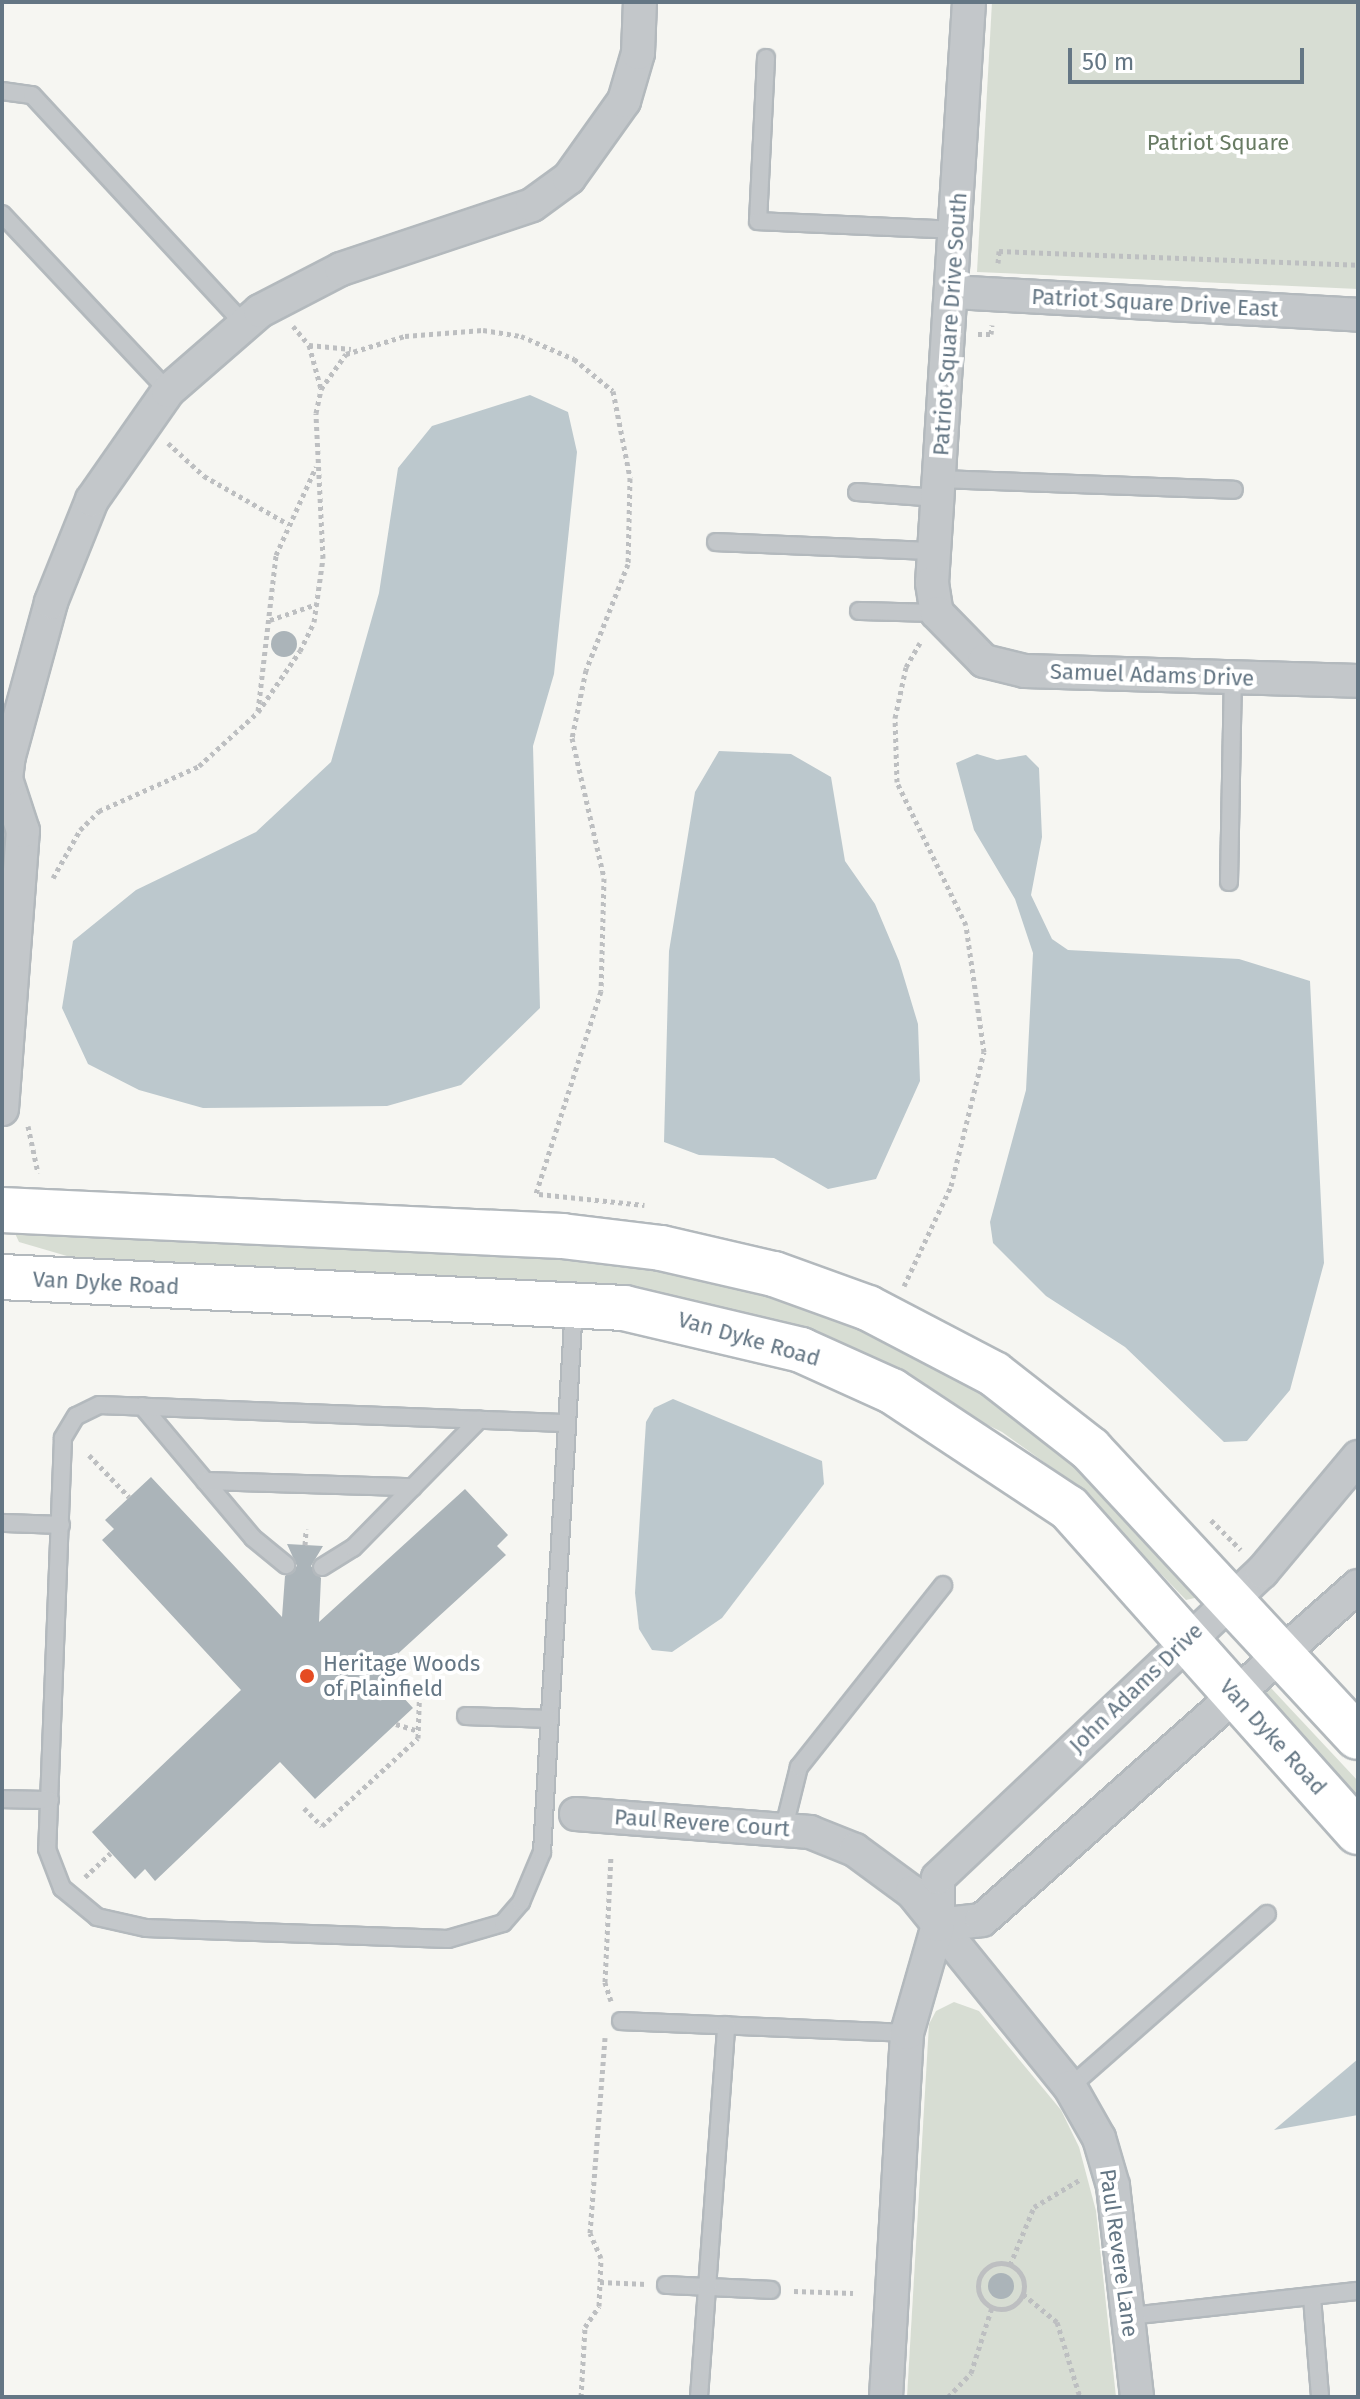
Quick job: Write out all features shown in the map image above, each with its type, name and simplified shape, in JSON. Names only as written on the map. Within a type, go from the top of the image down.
[{"type":"street","points":[[15,1113],[23,831],[5,768],[51,602],[92,500],[168,391],[243,323],[341,269],[532,205],[569,178],[624,101],[638,53],[640,2]]},
{"type":"street","name":"Patriot Square Drive South","points":[[946,626],[934,551],[969,2]]},
{"type":"street","name":"Patriot Square Drive East","points":[[952,292],[1358,315]]},
{"type":"street","name":"Samuel Adams Drive","points":[[946,626],[984,661],[1025,671],[1358,681]]},
{"type":"street","points":[[2,1210],[562,1236],[661,1248],[774,1274],[868,1308],[994,1374],[1090,1449],[1358,1737]]},
{"type":"street","name":"Van Dyke Road","points":[[2,1277],[574,1305],[720,1326],[801,1350],[892,1391],[1069,1508],[1189,1637],[1233,1695],[1358,1832]]},
{"type":"street","name":"John Adams Drive","points":[[886,2397],[907,2033],[938,1925],[938,1878],[1329,1500],[1358,1457]]},
{"type":"street","points":[[938,1925],[982,1920],[1358,1586]]},
{"type":"street","name":"Paul Revere Court","points":[[576,1814],[784,1827],[855,1850],[912,1892],[938,1925]]},
{"type":"street","name":"Paul Revere Lane","points":[[938,1925],[1070,2087],[1110,2171],[1130,2316],[1137,2397]]},
{"type":"lane","points":[[766,58],[758,221],[956,230]]},
{"type":"lane","points":[[2,91],[32,95],[243,323]]},
{"type":"lane","points":[[2,214],[168,391]]},
{"type":"lane","points":[[857,492],[939,488],[1234,490]]},
{"type":"lane","points":[[716,542],[934,551]]},
{"type":"lane","points":[[859,611],[946,626]]},
{"type":"lane","points":[[1229,882],[1233,677]]},
{"type":"lane","points":[[565,1423],[99,1405],[76,1416],[63,1438],[47,1849],[62,1888],[97,1917],[146,1928],[463,1937],[503,1923],[534,1878],[549,1719],[574,1305]]},
{"type":"lane","points":[[142,1406],[205,1481],[286,1565]]},
{"type":"lane","points":[[322,1567],[353,1548],[479,1420]]},
{"type":"lane","points":[[205,1481],[413,1487]]},
{"type":"lane","points":[[2,1523],[61,1525]]},
{"type":"lane","points":[[784,1827],[799,1767],[943,1585]]},
{"type":"lane","points":[[466,1716],[549,1719]]},
{"type":"lane","points":[[2,1799],[50,1800]]},
{"type":"lane","points":[[1070,2087],[1267,1914]]},
{"type":"lane","points":[[614,2021],[907,2033]]},
{"type":"lane","points":[[699,2397],[726,2025]]},
{"type":"lane","points":[[666,2285],[771,2290]]},
{"type":"lane","points":[[1130,2316],[1358,2291]]},
{"type":"lane","points":[[1312,2297],[1320,2397]]},
{"type":"path","points":[[999,251],[1358,265]]},
{"type":"path","points":[[48,891],[63,854],[99,811],[199,766],[258,712],[300,651],[318,603],[324,532],[317,466],[321,389],[309,345],[286,317]]},
{"type":"path","points":[[309,345],[354,350],[451,331],[521,336],[574,359],[613,391],[623,439],[628,564],[586,670],[572,738],[604,878],[601,991],[564,1127],[536,1194]]},
{"type":"path","points":[[321,389],[354,350]]},
{"type":"path","points":[[162,437],[204,476],[288,524]]},
{"type":"path","points":[[258,712],[276,555],[317,466]]},
{"type":"path","points":[[270,620],[318,603]]},
{"type":"path","points":[[904,1287],[951,1186],[984,1052],[966,925],[897,782],[895,718],[906,667],[922,647]]},
{"type":"path","points":[[15,1113],[42,1180]]},
{"type":"path","points":[[89,1455],[129,1497]]},
{"type":"path","points":[[305,1545],[306,1529]]},
{"type":"path","points":[[304,1808],[322,1826],[419,1731],[420,1682]]},
{"type":"path","points":[[396,1724],[419,1731]]},
{"type":"path","points":[[81,1881],[111,1853]]},
{"type":"path","points":[[581,2397],[585,2327],[599,2306],[601,2258],[590,2233],[600,2049],[614,2021],[605,1982],[611,1856]]},
{"type":"path","points":[[1010,2265],[1034,2207],[1061,2185],[1086,2177]]},
{"type":"path","points":[[993,2264],[1010,2265],[1023,2280],[1023,2294],[1010,2308],[992,2307],[979,2292],[979,2278],[993,2264]]},
{"type":"path","points":[[600,2282],[666,2285]]},
{"type":"path","points":[[771,2290],[853,2293]]},
{"type":"path","points":[[1023,2294],[1057,2322],[1080,2397]]},
{"type":"path","points":[[948,2397],[971,2373],[992,2307]]},
{"type":"green space","name":"Patriot Square","points":[[992,2],[1358,2],[1358,289],[977,272]]},
{"type":"green space","points":[[12,1227],[540,1247],[708,1268],[911,1343],[1053,1435],[1199,1597],[1186,1600],[1076,1485],[1002,1432],[849,1357],[108,1268],[19,1242]]},
{"type":"green space","points":[[1271,1688],[1358,1781],[1358,1812],[1259,1691]]},
{"type":"green space","points":[[954,2002],[979,2011],[1061,2110],[1079,2147],[1096,2211],[1116,2397],[907,2397],[929,2024],[936,2011]]},
{"type":"shaded area","points":[[530,395],[568,412],[577,452],[554,674],[533,746],[540,1008],[461,1085],[387,1106],[203,1108],[139,1090],[88,1064],[62,1008],[73,941],[136,890],[256,832],[331,762],[379,593],[398,468],[432,426]]},
{"type":"shaded area","points":[[719,751],[791,754],[831,777],[845,861],[875,904],[899,961],[918,1024],[920,1081],[876,1179],[828,1189],[774,1158],[699,1155],[664,1142],[669,951],[695,792]]},
{"type":"shaded area","points":[[977,754],[997,760],[1026,755],[1039,768],[1042,837],[1031,895],[1052,939],[1068,950],[1239,959],[1310,981],[1324,1263],[1290,1390],[1247,1441],[1224,1442],[1125,1347],[1046,1296],[993,1243],[990,1222],[1026,1090],[1033,953],[1015,899],[974,830],[956,763]]},
{"type":"shaded area","points":[[673,1399],[822,1461],[824,1484],[722,1618],[672,1652],[652,1650],[639,1629],[635,1593],[646,1422],[654,1408]]},
{"type":"shaded area","points":[[1358,2059],[1358,2115],[1274,2130]]},
{"type":"building","points":[[284,631],[293,635],[297,644],[293,653],[284,657],[275,653],[271,644],[275,635]]},
{"type":"building","name":"Heritage Woods of Plainfield","points":[[151,1477],[282,1617],[285,1576],[297,1566],[287,1544],[323,1546],[311,1566],[321,1578],[319,1622],[465,1489],[508,1535],[497,1546],[506,1555],[379,1671],[413,1708],[315,1799],[280,1762],[155,1881],[145,1869],[135,1879],[92,1832],[241,1690],[102,1540],[114,1529],[105,1520]]},
{"type":"building","points":[[1001,2273],[1010,2277],[1014,2286],[1010,2295],[1001,2299],[992,2295],[988,2286],[992,2277]]},
{"type":"place","name":"Heritage Woods of Plainfield","points":[[307,1676]]}]
